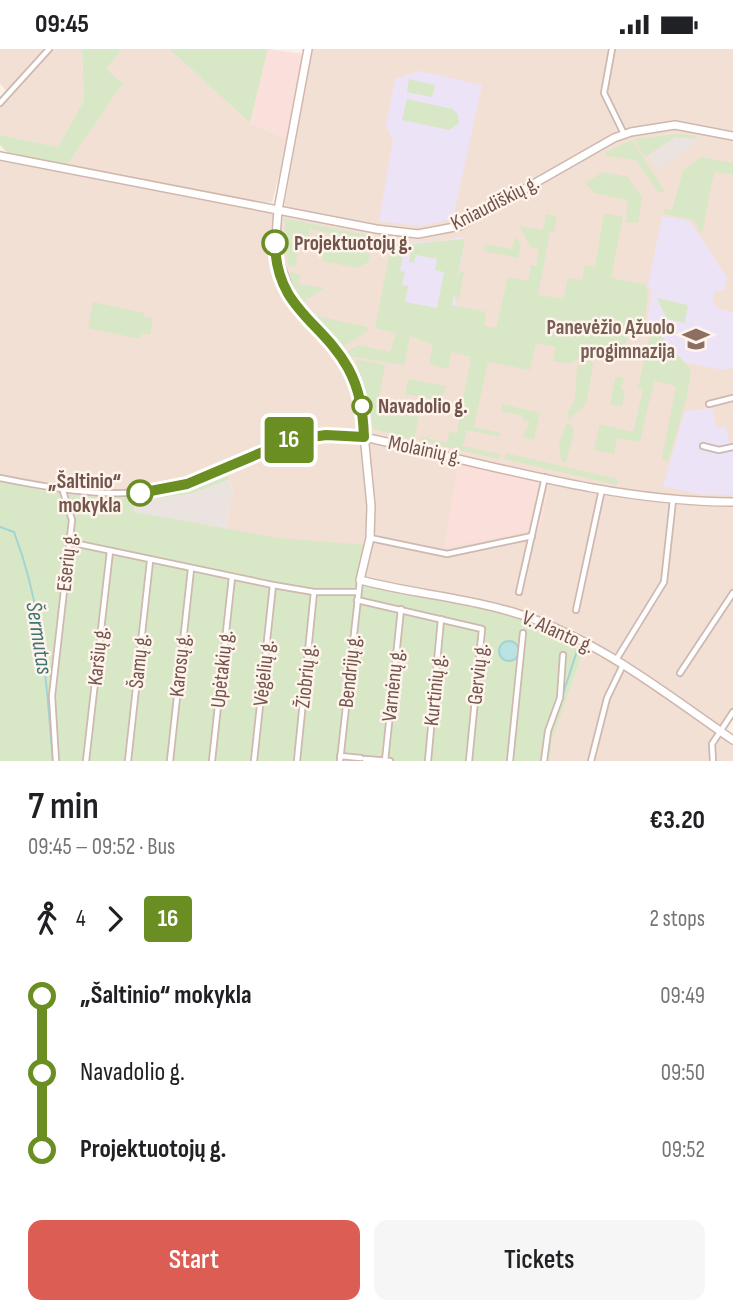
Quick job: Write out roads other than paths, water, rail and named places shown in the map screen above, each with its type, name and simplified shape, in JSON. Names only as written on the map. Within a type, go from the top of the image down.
[{"type":"main road","points":[[308,49],[278,210],[275,250],[289,295],[303,317],[347,366],[360,394],[371,506],[370,538],[360,580]]},
{"type":"main road","name":"Kniaudiškių g.","points":[[0,156],[401,233],[426,233],[452,228],[624,134],[670,124],[733,136]]},
{"type":"main road","name":"Molainių g.","points":[[364,437],[602,489],[673,500],[733,502]]},
{"type":"main road","name":"V. Alanto g.","points":[[360,580],[520,614],[571,634],[620,663],[733,740]]},
{"type":"street","points":[[0,103],[49,49]]},
{"type":"street","points":[[612,49],[604,93],[624,134]]},
{"type":"street","points":[[709,404],[733,398]]},
{"type":"street","name":"Molainių g.","points":[[0,478],[63,491],[110,495],[160,490],[197,481],[291,440],[326,435],[364,437]]},
{"type":"street","points":[[704,446],[719,450],[733,447]]},
{"type":"street","points":[[519,592],[545,476]]},
{"type":"street","points":[[576,610],[602,489]]},
{"type":"street","name":"Ešerių g.","points":[[56,761],[52,696],[72,513],[62,496],[63,491]]},
{"type":"street","points":[[591,761],[607,698],[620,663],[664,582],[673,500]]},
{"type":"street","points":[[370,538],[441,554],[532,536]]},
{"type":"street","points":[[69,542],[273,585],[314,591],[358,592]]},
{"type":"street","name":"Karšių g.","points":[[86,761],[110,551]]},
{"type":"street","name":"Šamų g.","points":[[128,761],[150,561]]},
{"type":"street","name":"Karosų g.","points":[[170,761],[191,569]]},
{"type":"street","name":"Upėtakių g.","points":[[212,761],[232,577]]},
{"type":"street","name":"Bendrijų g.","points":[[340,759],[360,580]]},
{"type":"street","name":"Vėgėlių g.","points":[[254,761],[273,585]]},
{"type":"street","name":"Žiobrių g.","points":[[297,761],[314,591]]},
{"type":"street","points":[[680,673],[733,593]]},
{"type":"street","points":[[357,600],[441,619]]},
{"type":"street","name":"Varnėnų g.","points":[[386,761],[401,609]]},
{"type":"street","name":"Kurtinių g.","points":[[428,761],[441,619]]},
{"type":"street","name":"Gervių g.","points":[[441,619],[479,627],[483,632],[469,761]]},
{"type":"street","points":[[510,761],[523,633]]},
{"type":"street","points":[[544,761],[548,730],[560,698],[563,655]]},
{"type":"street","points":[[713,761],[712,744],[733,712]]},
{"type":"street","points":[[340,759],[386,761]]},
{"type":"water","points":[[505,641],[513,641],[519,651],[513,661],[505,661],[499,655],[499,647]]},
{"type":"waterway","name":"Šermutas","points":[[0,527],[14,532],[31,589],[42,645],[53,761]]},
{"type":"waterway","points":[[562,697],[577,651]]},
{"type":"place","name":"Projektuotojų g.","points":[[275,243]]},
{"type":"place","name":"Panevėžio Ąžuolo progimnazija","points":[[696,339]]},
{"type":"place","name":"Navadolio g.","points":[[362,406]]},
{"type":"place","name":"„Šaltinio“ mokykla","points":[[140,493]]}]
